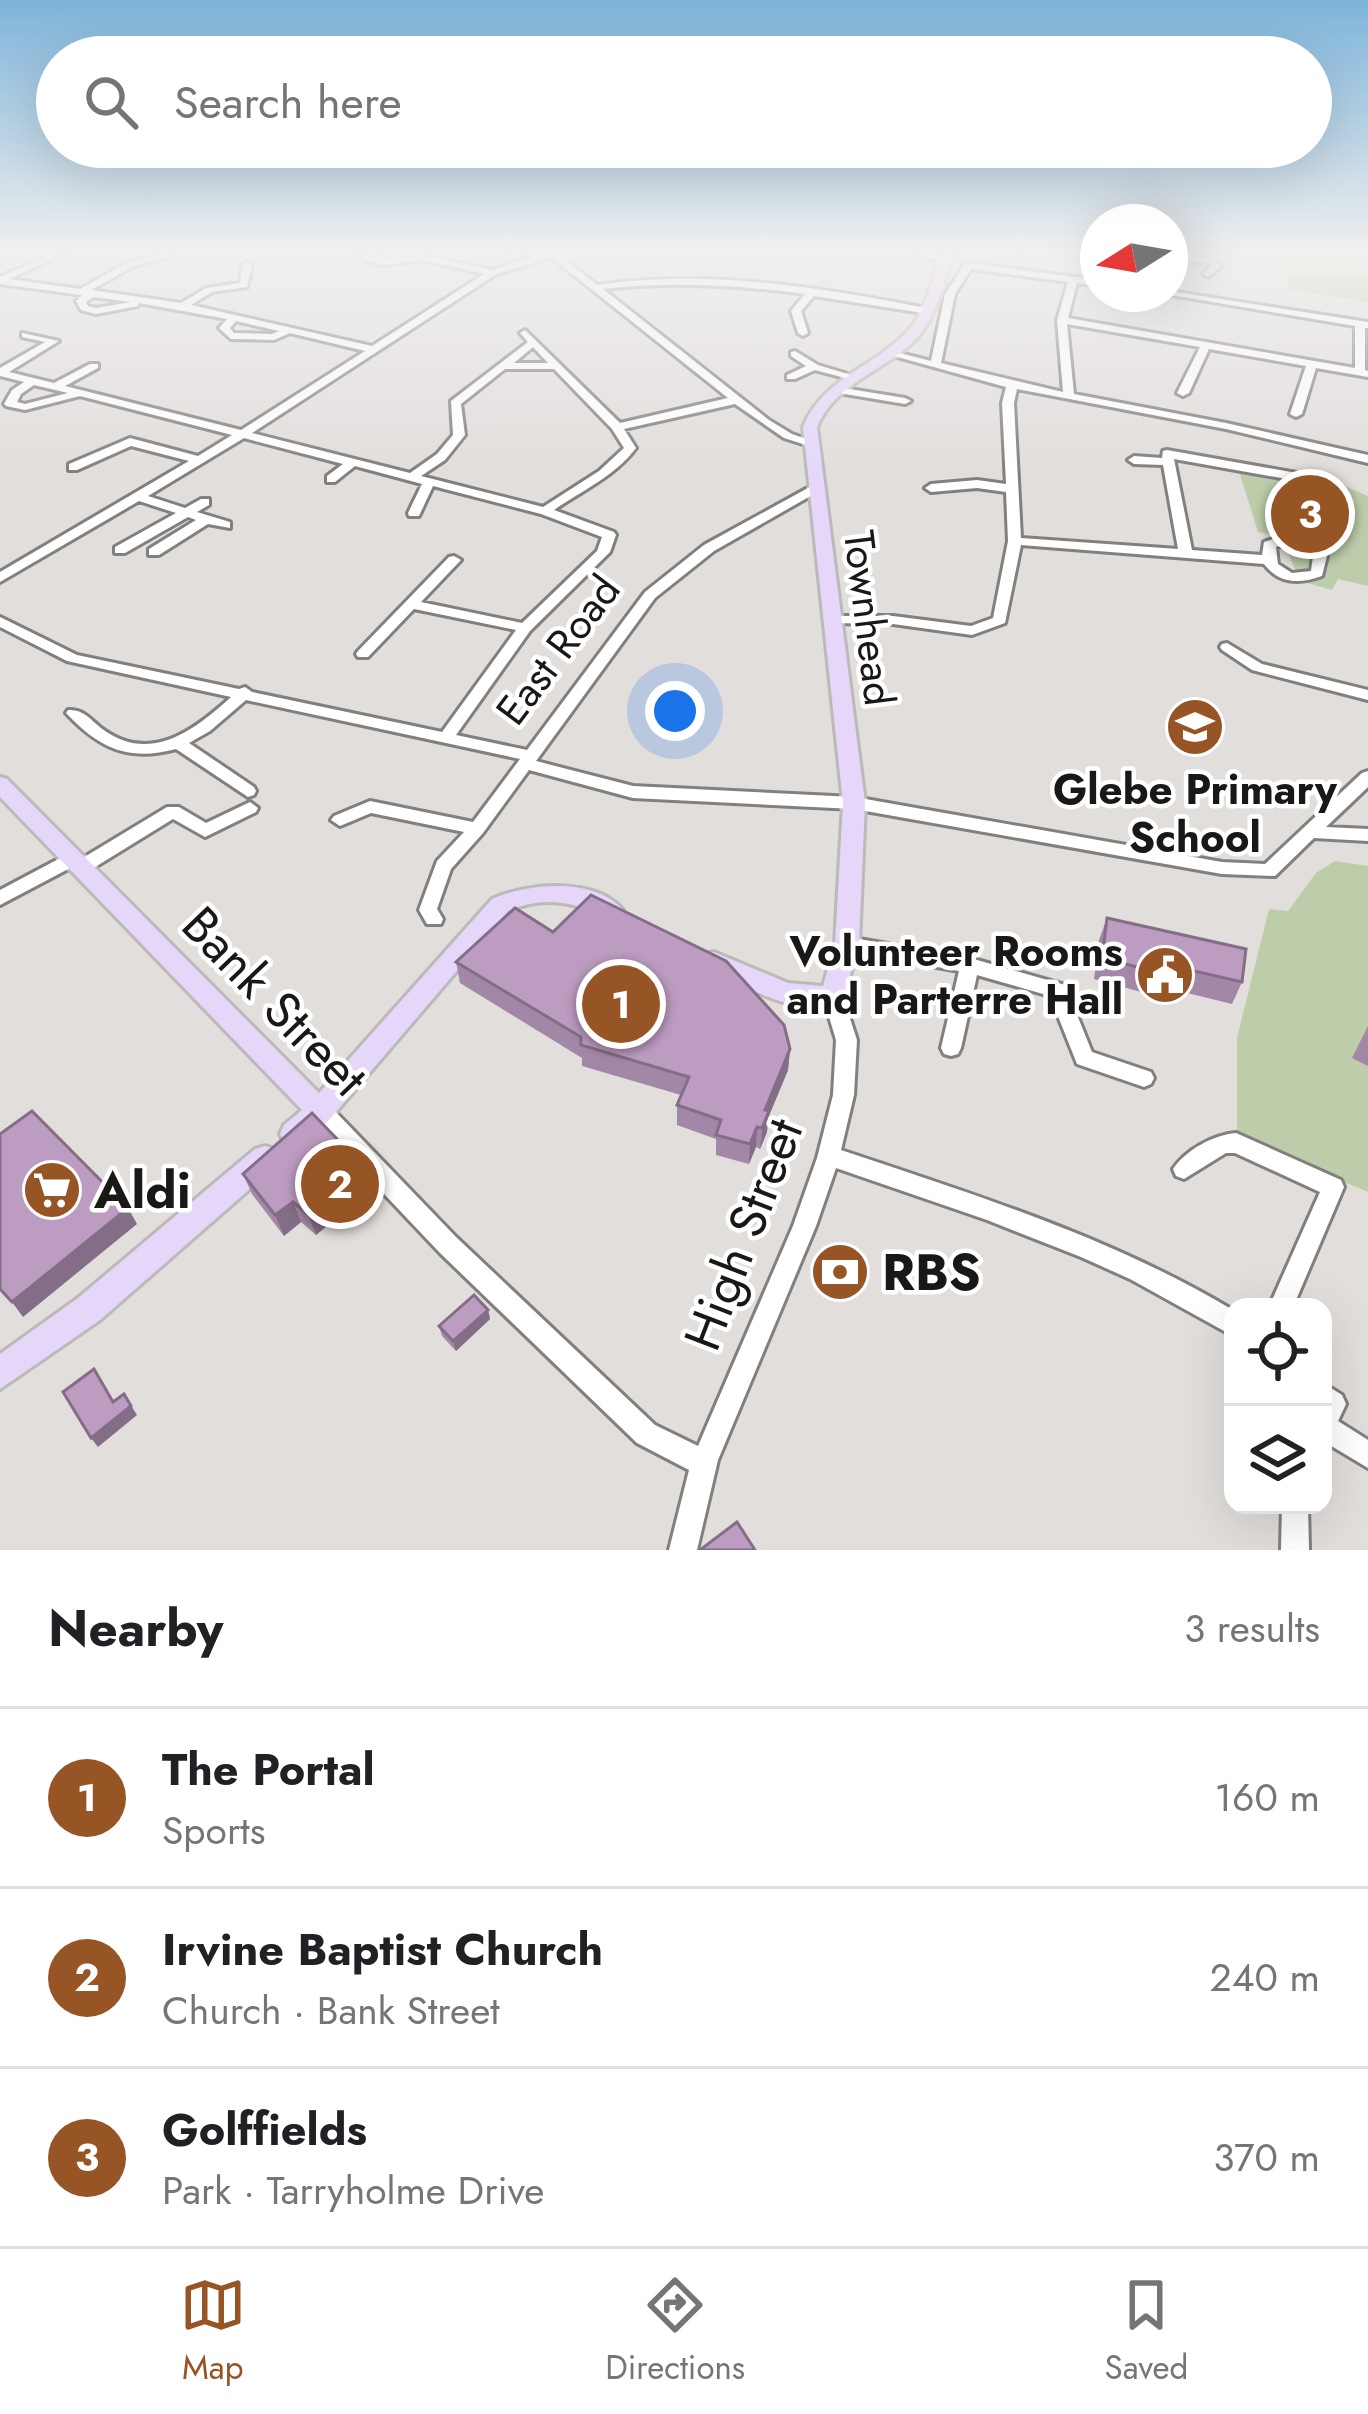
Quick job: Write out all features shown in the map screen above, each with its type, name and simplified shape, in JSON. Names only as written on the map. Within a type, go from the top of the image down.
[{"type":"main road","points":[[809,442],[812,417],[837,390],[917,326]]},
{"type":"main road","name":"Townhead","points":[[809,442],[854,803]]},
{"type":"main road","name":"Bank Street","points":[[0,784],[320,1111]]},
{"type":"main road","name":"High Street","points":[[833,997],[847,944],[854,803]]},
{"type":"main road","points":[[0,1372],[89,1310],[320,1111],[484,920],[506,902],[529,893],[568,895],[640,925]]},
{"type":"main road","points":[[695,951],[785,992],[833,997]]},
{"type":"street","points":[[226,326],[231,336],[274,337],[290,330]]},
{"type":"street","points":[[274,326],[376,350]]},
{"type":"street","points":[[0,578],[243,434],[412,326]]},
{"type":"street","points":[[647,326],[776,430],[809,442]]},
{"type":"street","points":[[801,326],[803,333]]},
{"type":"street","points":[[935,366],[943,326]]},
{"type":"street","points":[[1064,326],[1069,394]]},
{"type":"street","points":[[1099,326],[1364,373],[1364,326]]},
{"type":"street","points":[[0,373],[54,341],[26,334]]},
{"type":"street","points":[[412,477],[442,457],[459,435],[455,403],[503,366],[529,338],[617,427],[630,448],[621,463],[574,487],[545,511]]},
{"type":"street","points":[[1183,393],[1206,345]]},
{"type":"street","points":[[889,353],[1012,386],[1069,394],[1368,460]]},
{"type":"street","points":[[795,354],[814,367],[856,378]]},
{"type":"street","points":[[1296,414],[1312,364]]},
{"type":"street","points":[[55,387],[94,366]]},
{"type":"street","points":[[503,366],[557,366]]},
{"type":"street","points":[[791,376],[814,367]]},
{"type":"street","points":[[0,373],[545,511],[608,535],[603,552],[525,628],[445,739]]},
{"type":"street","points":[[33,381],[16,392],[10,404],[25,407],[82,394]]},
{"type":"street","points":[[833,620],[893,620],[972,631],[1000,620],[1015,541],[1008,403],[1012,386]]},
{"type":"street","points":[[837,390],[905,401]]},
{"type":"street","points":[[617,427],[736,400]]},
{"type":"street","points":[[73,467],[130,442],[200,460]]},
{"type":"street","points":[[1186,554],[1167,454],[1315,480]]},
{"type":"street","points":[[1134,460],[1169,462]]},
{"type":"street","points":[[331,478],[353,462]]},
{"type":"street","points":[[414,513],[430,482]]},
{"type":"street","points":[[931,488],[977,484],[1012,489]]},
{"type":"street","name":"East Road","points":[[434,919],[428,910],[443,866],[477,829],[650,595],[709,548],[817,488]]},
{"type":"street","points":[[139,496],[225,525]]},
{"type":"street","points":[[171,556],[124,547],[205,502]]},
{"type":"street","points":[[154,552],[206,519]]},
{"type":"street","points":[[1015,541],[1269,560]]},
{"type":"street","points":[[363,654],[454,560]]},
{"type":"street","points":[[410,604],[525,628]]},
{"type":"street","points":[[0,621],[72,658],[245,692],[667,796],[854,803],[1222,868],[1269,871],[1368,777]]},
{"type":"street","points":[[1227,647],[1257,667],[1368,695]]},
{"type":"street","points":[[74,713],[120,746],[144,748],[177,742],[211,727],[245,692]]},
{"type":"street","points":[[0,898],[173,811],[205,831],[249,799],[177,742]]},
{"type":"street","points":[[340,820],[370,807],[477,829]]},
{"type":"street","points":[[1313,832],[1368,835]]},
{"type":"street","points":[[847,944],[970,965],[1058,990],[1084,1058],[1144,1078]]},
{"type":"street","points":[[951,1048],[970,965]]},
{"type":"street","name":"High Street","points":[[683,1550],[704,1463],[833,1157],[844,1057],[843,1018],[833,997]]},
{"type":"street","name":"Bank Street","points":[[320,1111],[448,1245],[646,1434],[704,1463]]},
{"type":"street","points":[[1184,1168],[1222,1144],[1236,1143],[1333,1187],[1285,1298]]},
{"type":"street","points":[[833,1157],[1059,1237],[1224,1320]]},
{"type":"street","points":[[1332,1431],[1368,1455]]},
{"type":"street","points":[[1295,1514],[1295,1550]]},
{"type":"green space","points":[[1238,468],[1309,487],[1342,485],[1368,496],[1368,586],[1338,579],[1332,590],[1300,581],[1281,536],[1258,532]]},
{"type":"green space","points":[[1335,861],[1368,866],[1368,1192],[1237,1137],[1237,1038],[1269,909],[1288,911],[1316,873]]},
{"type":"building","points":[[591,895],[726,961],[784,1025],[790,1049],[762,1128],[757,1127],[750,1144],[716,1135],[721,1120],[677,1105],[689,1077],[581,1045],[581,1037],[456,962],[515,908],[553,932]]},
{"type":"building","points":[[1107,918],[1246,949],[1242,982],[1173,966],[1172,976],[1102,958]]},
{"type":"building","name":"Aldi","points":[[32,1111],[128,1208],[12,1302],[0,1289],[0,1134]]},
{"type":"building","points":[[312,1113],[365,1168],[308,1214],[293,1202],[275,1215],[243,1174]]},
{"type":"building","points":[[474,1295],[488,1310],[453,1341],[439,1326]]},
{"type":"building","points":[[94,1369],[113,1402],[124,1394],[131,1406],[91,1438],[63,1392]]},
{"type":"building","points":[[737,1522],[755,1550],[700,1550]]},
{"type":"place","name":"Golffields","points":[[1310,514]]},
{"type":"place","name":"Glebe Primary School","points":[[1195,727]]},
{"type":"place","name":"Volunteer Rooms and Parterre Hall","points":[[1165,975]]},
{"type":"place","name":"The Portal","points":[[621,1004]]},
{"type":"place","name":"Irvine Baptist Church","points":[[340,1184]]},
{"type":"place","name":"Aldi","points":[[52,1190]]},
{"type":"place","name":"RBS","points":[[840,1272]]}]
